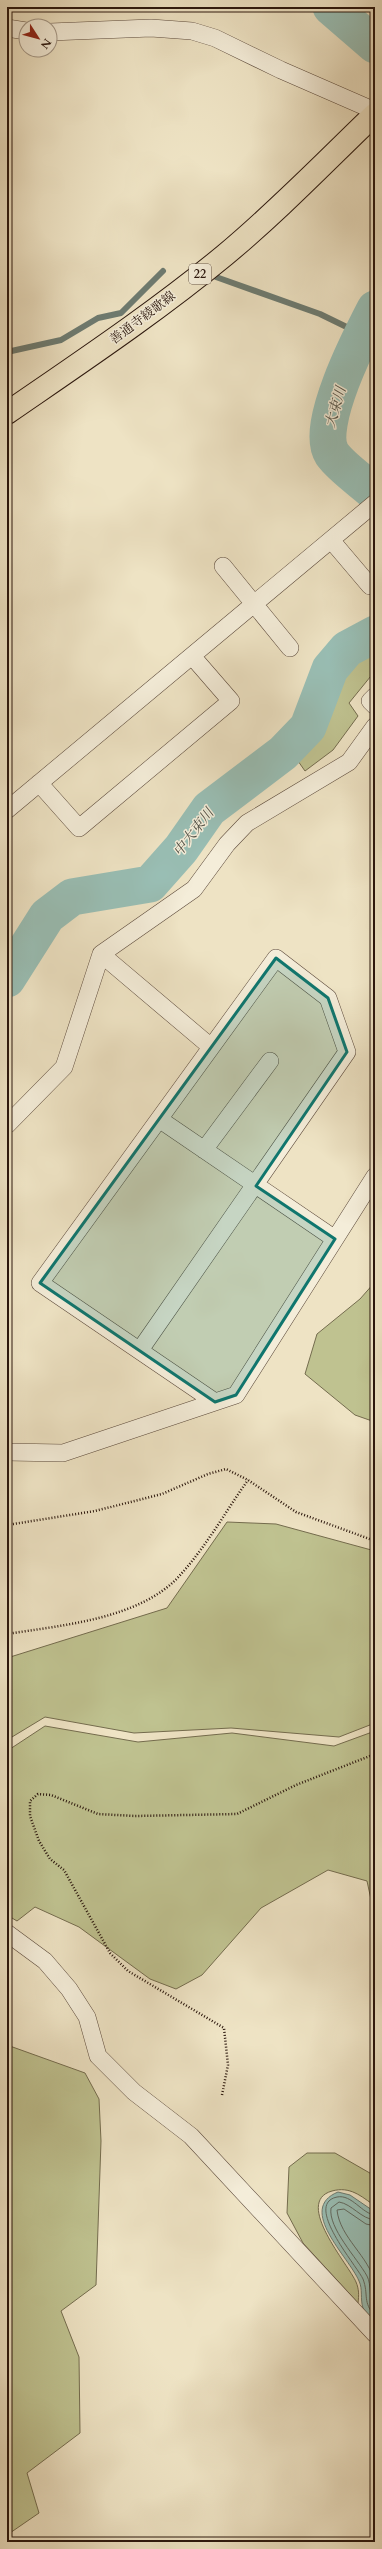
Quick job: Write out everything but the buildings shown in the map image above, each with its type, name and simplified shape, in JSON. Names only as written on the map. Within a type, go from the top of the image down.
[{"type":"main road","name":"善通寺綾歌線","points":[[7,413],[137,322],[225,255],[283,203],[375,112]]},
{"type":"street","points":[[7,28],[18,30]]},
{"type":"street","points":[[58,32],[150,28],[192,31],[215,38],[281,70],[375,112]]},
{"type":"street","points":[[7,810],[375,503]]},
{"type":"street","points":[[331,540],[370,586]]},
{"type":"street","points":[[223,566],[290,648]]},
{"type":"street","points":[[39,784],[79,828],[231,701],[192,656]]},
{"type":"street","points":[[375,696],[370,701],[375,706]]},
{"type":"street","points":[[7,1125],[64,1067],[101,954],[194,889],[227,844],[247,822],[349,762],[375,726]]},
{"type":"street","points":[[101,954],[211,1047]]},
{"type":"street","points":[[140,1350],[256,1186],[347,1052],[328,998],[276,958],[40,1283],[215,1402]]},
{"type":"street","points":[[204,1150],[270,1061]]},
{"type":"street","points":[[159,1119],[335,1239]]},
{"type":"street","points":[[7,1452],[64,1453],[236,1395],[375,1176]]},
{"type":"street","points":[[7,1933],[45,1961],[69,1989],[87,2017],[98,2056],[134,2092],[191,2136],[375,2334]]},
{"type":"path","points":[[7,1525],[95,1511],[162,1494],[208,1474],[226,1470],[248,1480],[296,1512],[375,1541]]},
{"type":"path","points":[[7,1634],[97,1618],[142,1603],[159,1592],[182,1573],[248,1480]]},
{"type":"path","points":[[222,2095],[228,2065],[224,2028],[128,1971],[110,1953],[64,1870],[50,1860],[39,1841],[30,1816],[30,1801],[38,1794],[51,1795],[98,1814],[135,1816],[237,1814],[296,1785],[375,1754]]},
{"type":"highlighted area","points":[[276,958],[328,998],[347,1052],[256,1186],[335,1239],[236,1395],[215,1402],[40,1283]]},
{"type":"green space","points":[[375,647],[375,671],[349,703],[358,716],[333,750],[305,771],[298,761],[316,738],[345,672]]},
{"type":"green space","points":[[375,1282],[375,1422],[355,1415],[305,1374],[317,1334],[360,1299]]},
{"type":"green space","points":[[227,1522],[276,1524],[375,1551],[375,1723],[339,1737],[231,1728],[134,1733],[45,1717],[7,1740],[7,1658],[167,1608]]},
{"type":"green space","points":[[45,1726],[138,1742],[232,1733],[334,1746],[375,1731],[375,1918],[367,1881],[328,1870],[261,1908],[202,1975],[176,1989],[150,1979],[79,1927],[35,1907],[17,1921],[7,1915],[7,1751]]},
{"type":"green space","points":[[7,2045],[85,2073],[99,2099],[101,2141],[96,2285],[61,2311],[79,2357],[80,2433],[27,2473],[39,2513],[7,2535]]},
{"type":"green space","points":[[307,2153],[335,2153],[375,2176],[375,2206],[355,2193],[338,2190],[332,2191],[322,2197],[318,2207],[321,2220],[327,2234],[356,2282],[358,2287],[358,2303],[303,2243],[287,2213],[289,2167]]},
{"type":"water","points":[[338,2192],[350,2195],[375,2212],[375,2322],[364,2310],[359,2281],[329,2234],[324,2221],[322,2210],[326,2200]]},
{"type":"waterway","name":"大束川","points":[[331,7],[375,45]]},
{"type":"waterway","points":[[7,352],[61,340],[98,318],[121,313],[163,271]]},
{"type":"waterway","points":[[216,277],[320,314],[361,334]]},
{"type":"waterway","name":"大束川","points":[[375,309],[350,359],[334,403],[329,423],[328,441],[332,454],[336,459],[375,493]]},
{"type":"waterway","name":"中大束川","points":[[7,979],[47,916],[72,897],[150,884],[181,849],[209,809],[283,753],[308,727],[330,669],[347,649],[375,634]]}]
